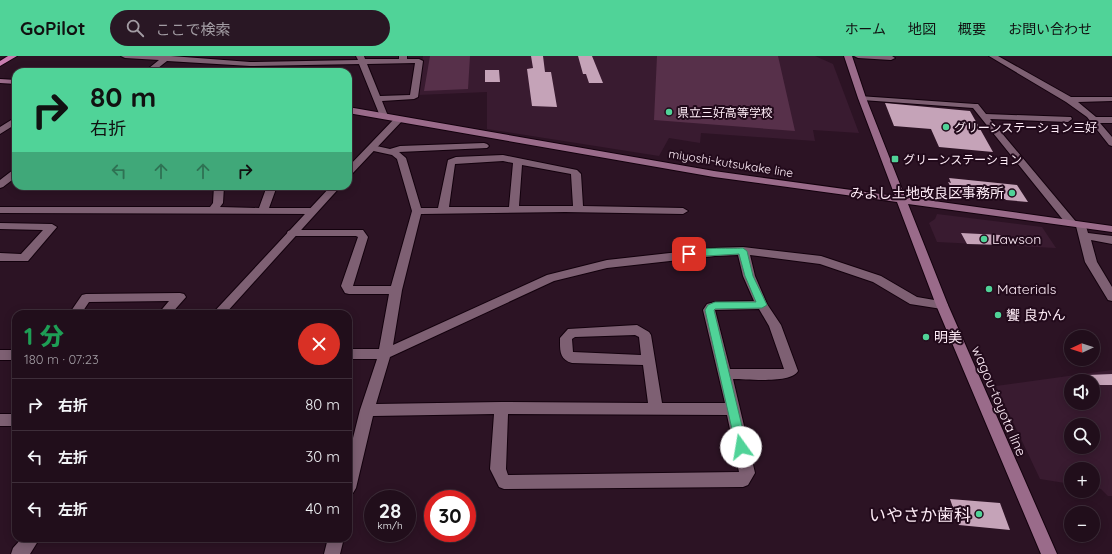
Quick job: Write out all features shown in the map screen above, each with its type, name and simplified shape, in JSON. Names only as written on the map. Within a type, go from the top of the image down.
[{"type":"highway","points":[[0,64],[13,56]]},
{"type":"main road","name":"wagou-toyota line","points":[[848,56],[862,98],[942,305],[1049,554]]},
{"type":"main road","points":[[0,81],[12,82]]},
{"type":"main road","name":"miyoshi-kutsukake line","points":[[352,111],[714,174],[1112,229]]},
{"type":"street","points":[[125,56],[167,57],[250,64],[403,58],[419,61],[414,97],[378,99]]},
{"type":"street","points":[[858,56],[891,58]]},
{"type":"street","points":[[993,56],[1069,100],[1095,120],[1112,143]]},
{"type":"street","points":[[153,68],[167,57]]},
{"type":"street","points":[[362,59],[384,116]]},
{"type":"street","points":[[248,68],[250,64]]},
{"type":"street","points":[[862,98],[975,106],[1085,236],[1091,262],[1112,297]]},
{"type":"street","points":[[1069,100],[1112,99]]},
{"type":"street","points":[[984,116],[1068,119]]},
{"type":"street","points":[[0,119],[12,120]]},
{"type":"street","points":[[352,169],[399,119]]},
{"type":"street","points":[[1095,120],[1112,120]]},
{"type":"street","points":[[0,131],[12,123]]},
{"type":"street","points":[[390,152],[400,149],[484,146]]},
{"type":"street","points":[[352,472],[367,410],[384,354],[396,290],[417,211],[401,158],[390,152],[372,148]]},
{"type":"street","points":[[443,210],[451,162],[503,158],[574,172],[576,174],[578,210]]},
{"type":"street","points":[[514,210],[518,161]]},
{"type":"street","points":[[0,185],[12,175]]},
{"type":"street","points":[[213,211],[218,203],[218,190]]},
{"type":"street","points":[[262,212],[270,190]]},
{"type":"street","points":[[222,310],[332,190]]},
{"type":"street","points":[[0,210],[312,211]]},
{"type":"street","points":[[417,211],[683,211]]},
{"type":"street","points":[[0,226],[52,227],[24,258],[0,258]]},
{"type":"street","points":[[292,233],[359,232],[363,237],[347,289],[396,290]]},
{"type":"street","points":[[1085,236],[1112,240]]},
{"type":"street","points":[[724,374],[786,374],[790,371],[775,325],[762,305],[749,276],[743,251]]},
{"type":"street","points":[[352,354],[384,354],[551,278],[607,264],[715,252],[743,251],[821,260],[877,279],[914,302],[942,305]]},
{"type":"street","points":[[78,310],[86,298],[180,297],[168,310]]},
{"type":"street","points":[[501,408],[498,469],[504,482],[743,480],[747,473],[709,310],[711,307],[715,306],[762,305]]},
{"type":"street","points":[[649,360],[572,358],[567,354],[566,338],[572,332],[637,330],[644,335],[649,360],[656,409]]},
{"type":"street","points":[[0,355],[12,355]]},
{"type":"street","points":[[367,410],[501,408],[732,409]]},
{"type":"street","points":[[0,420],[12,420]]},
{"type":"street","points":[[19,554],[29,542]]},
{"type":"street","points":[[332,554],[335,542]]},
{"type":"shaded area","name":"県立三好高等学校","points":[[423,56],[815,56],[833,64],[859,133],[813,130],[815,141],[701,133],[700,143],[669,138],[659,156],[487,129],[487,92],[418,95]]},
{"type":"shaded area","points":[[430,56],[470,56],[468,89],[424,91]]},
{"type":"shaded area","points":[[657,56],[778,56],[795,131],[654,120]]},
{"type":"shaded area","points":[[937,214],[1042,227],[1056,248],[937,242],[929,223],[935,219]]},
{"type":"shaded area","points":[[1112,370],[1112,496],[1108,496],[1100,489],[1100,462],[1064,462],[1064,483],[1040,479],[996,386],[1064,377],[1064,410],[1100,410],[1100,374],[1083,374]]},
{"type":"building","points":[[531,56],[543,56],[545,72],[551,72],[557,107],[532,106],[527,69],[533,68]]},
{"type":"building","points":[[578,56],[592,56],[603,83],[589,83],[586,74],[583,74]]},
{"type":"building","points":[[485,70],[499,70],[500,82],[485,82]]},
{"type":"building","name":"グリーンステーション三好","points":[[885,103],[970,111],[993,152],[939,147],[931,129],[894,126]]},
{"type":"building","points":[[949,178],[1017,185],[1028,202],[955,195],[948,182],[951,183]]},
{"type":"building","name":"Lawson","points":[[961,233],[1000,235],[1006,245],[967,244]]},
{"type":"building","points":[[1100,374],[1112,374],[1112,385],[1100,385]]},
{"type":"building","name":"いやさか歯科","points":[[950,499],[1000,503],[1010,530],[959,525]]},
{"type":"place","name":"県立三好高等学校","points":[[669,112]]},
{"type":"place","name":"グリーンステーション三好","points":[[946,127]]},
{"type":"place","name":"グリーンステーション","points":[[895,159]]},
{"type":"place","name":"みよし土地改良区事務所","points":[[1012,193]]},
{"type":"place","name":"Lawson","points":[[984,239]]},
{"type":"place","name":"Materials","points":[[989,289]]},
{"type":"place","name":"饗 良かん","points":[[998,315]]},
{"type":"place","name":"明美","points":[[926,337]]},
{"type":"place","name":"いやさか歯科","points":[[979,514]]},
{"type":"route","points":[[689,254],[743,251],[749,276],[762,305],[715,306],[711,307],[709,310],[741,447]]}]
